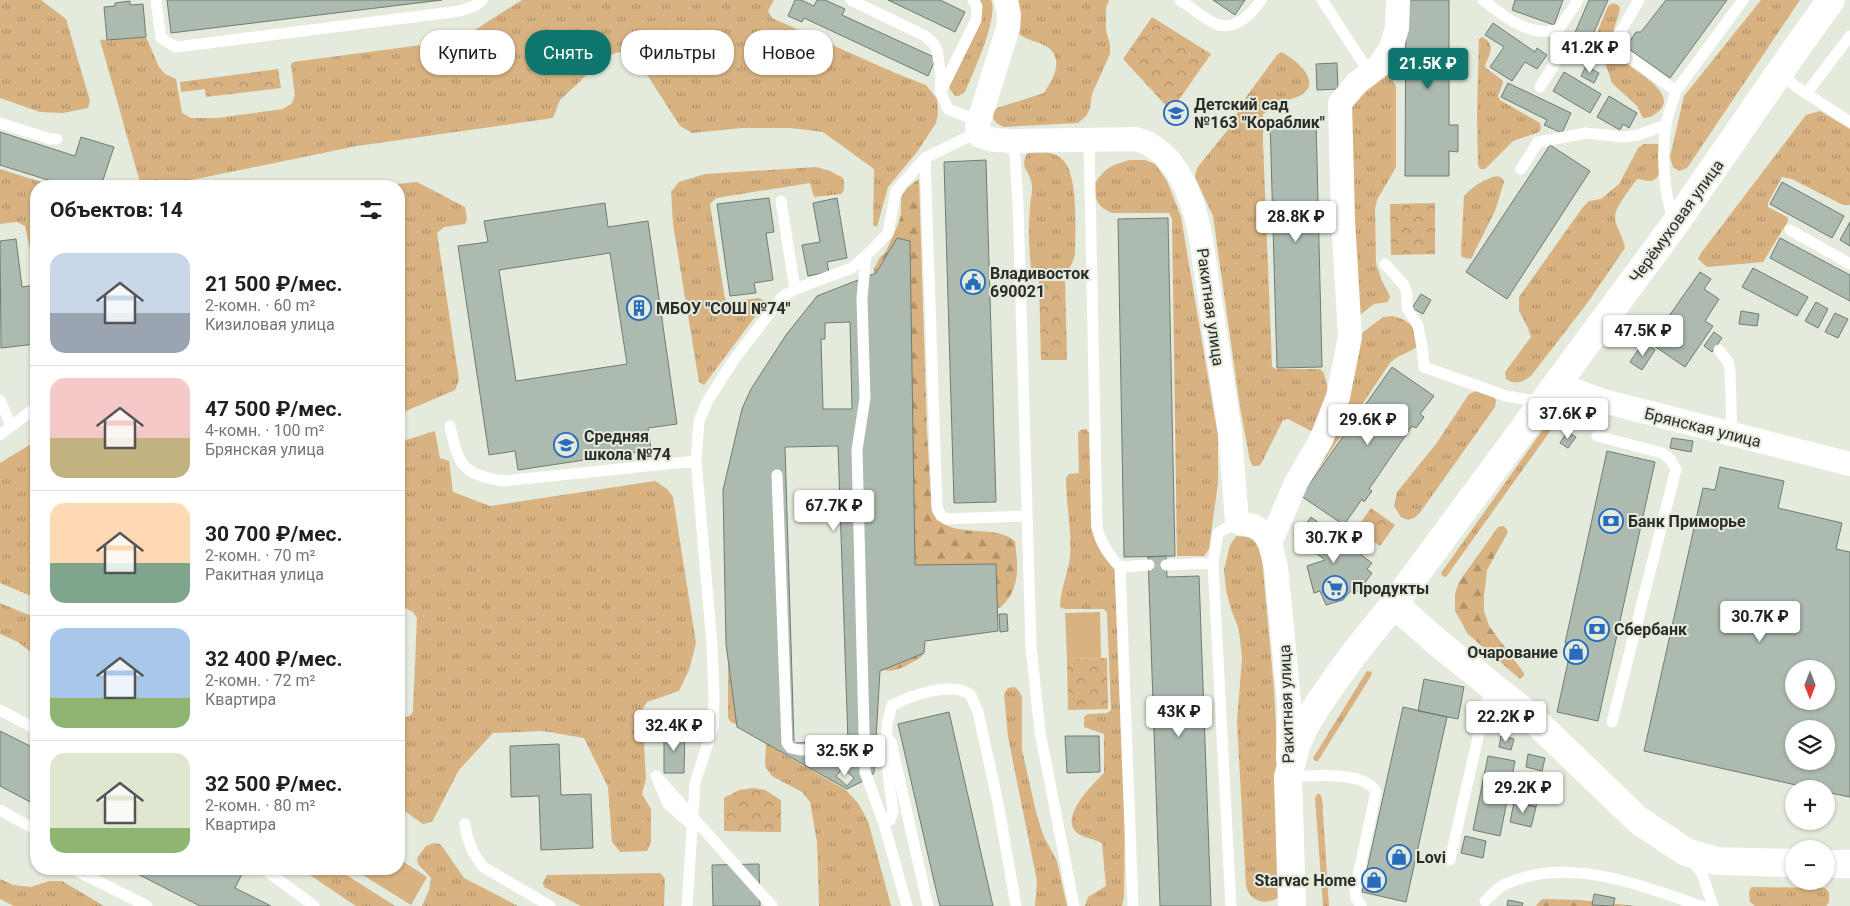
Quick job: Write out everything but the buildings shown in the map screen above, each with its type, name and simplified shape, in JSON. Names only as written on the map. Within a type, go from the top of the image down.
[{"type":"main road","name":"Черёмуховая улица","points":[[1292,906],[1288,777],[1296,746],[1306,724],[1353,654],[1394,604],[1675,224],[1831,0]]},
{"type":"main road","points":[[1394,604],[1438,643],[1532,718],[1638,820],[1686,852],[1717,861],[1785,863]]},
{"type":"main road","points":[[1835,864],[1850,864]]},
{"type":"street","points":[[978,127],[1008,28],[1009,15],[1006,0]]},
{"type":"street","points":[[1270,543],[1296,483],[1321,440],[1338,397],[1350,337],[1343,220],[1340,103],[1357,83],[1379,66],[1391,48],[1397,28],[1398,0]]},
{"type":"street","name":"Ракитная улица","points":[[978,127],[980,136],[1014,141],[1136,139],[1148,142],[1157,148],[1182,178],[1198,222],[1230,433],[1237,522]]},
{"type":"street","name":"Брянская улица","points":[[1550,393],[1603,401],[1848,466]]},
{"type":"street","points":[[1237,522],[1247,524],[1262,531],[1270,543]]},
{"type":"street","name":"Ракитная улица","points":[[1270,543],[1276,567],[1289,701],[1288,777]]},
{"type":"lane","points":[[156,0],[161,38],[176,47],[460,11],[476,5],[482,0]]},
{"type":"lane","points":[[687,906],[695,783],[713,728],[714,697],[712,644],[696,461],[699,421],[707,402],[733,361],[782,298],[795,289],[852,268],[888,233],[896,191],[925,158],[978,127],[948,109],[940,91],[940,63],[933,43],[925,36],[851,0]]},
{"type":"lane","points":[[940,91],[976,20],[977,6],[973,0]]},
{"type":"lane","points":[[1180,0],[1217,25],[1230,25],[1242,21],[1254,11],[1261,0]]},
{"type":"lane","points":[[1322,0],[1370,72]]},
{"type":"lane","points":[[1483,0],[1518,24],[1541,33],[1559,29]]},
{"type":"lane","points":[[1540,87],[1558,58],[1559,29],[1578,0]]},
{"type":"lane","points":[[1639,0],[1619,34],[1617,43],[1625,54],[1676,91]]},
{"type":"lane","points":[[1675,224],[1668,205],[1664,169],[1666,125],[1676,91],[1743,0]]},
{"type":"lane","points":[[1806,94],[1850,36]]},
{"type":"lane","points":[[1780,72],[1806,94],[1850,122]]},
{"type":"lane","points":[[0,123],[50,139],[57,139]]},
{"type":"lane","points":[[1520,169],[1538,142],[1586,134],[1623,137],[1638,135],[1666,125]]},
{"type":"lane","points":[[1089,140],[1097,527],[1104,546],[1120,566],[1133,906]]},
{"type":"lane","points":[[1014,141],[1018,203],[1031,647],[1039,723],[1074,906]]},
{"type":"lane","points":[[925,158],[937,508],[941,516],[947,519],[1027,516]]},
{"type":"lane","points":[[781,201],[795,289]]},
{"type":"lane","points":[[1790,230],[1850,264]]},
{"type":"lane","points":[[866,255],[862,298],[865,398],[857,450],[865,772],[884,824],[907,906]]},
{"type":"lane","points":[[1385,264],[1404,285],[1407,293],[1407,308],[1418,326],[1424,367],[1506,396],[1550,393]]},
{"type":"lane","points":[[1719,350],[1728,362],[1730,370],[1732,435]]},
{"type":"lane","points":[[0,400],[11,426]]},
{"type":"lane","points":[[0,435],[30,412]]},
{"type":"lane","points":[[450,426],[456,453],[468,469],[481,477],[504,481],[696,461]]},
{"type":"lane","points":[[1597,436],[1662,453],[1670,459],[1676,469],[1612,722]]},
{"type":"lane","points":[[777,475],[787,743],[791,748],[800,750],[865,748]]},
{"type":"lane","points":[[1231,906],[1213,563],[1218,533],[1237,522]]},
{"type":"lane","points":[[1166,565],[1213,563]]},
{"type":"lane","points":[[1120,566],[1149,565]]},
{"type":"lane","points":[[884,824],[890,820],[893,812],[886,758],[887,724],[892,706],[902,700],[940,690],[956,689],[970,694],[978,712],[998,803],[1016,906]]},
{"type":"lane","points":[[1450,860],[1486,702],[1496,690]]},
{"type":"lane","points":[[0,710],[30,726]]},
{"type":"lane","points":[[887,724],[928,906]]},
{"type":"lane","points":[[1288,777],[1329,775],[1356,779],[1370,784],[1374,788],[1376,792],[1355,890],[1356,898],[1361,906]]},
{"type":"lane","points":[[692,826],[668,804],[656,776],[772,906]]},
{"type":"lane","points":[[0,810],[30,827]]},
{"type":"lane","points":[[465,824],[473,852],[483,867],[550,906]]},
{"type":"lane","points":[[1686,852],[1702,874],[1713,906]]},
{"type":"lane","points":[[1486,901],[1504,884],[1548,871],[1598,875],[1633,883],[1702,906]]},
{"type":"lane","points":[[85,875],[147,906]]},
{"type":"lane","points":[[272,875],[314,906]]},
{"type":"green space","points":[[0,0],[41,0],[66,19],[90,101],[88,108],[63,113],[40,112],[0,98]]},
{"type":"green space","points":[[522,0],[774,0],[768,11],[772,18],[799,30],[744,30],[744,75],[833,75],[833,45],[926,85],[937,99],[938,114],[936,123],[917,152],[888,187],[877,227],[873,225],[874,169],[823,132],[790,128],[742,128],[692,133],[680,126],[647,75],[734,75],[734,30],[621,30],[621,53],[611,55],[611,30],[525,30],[525,75],[587,75],[560,100],[553,118],[357,146],[191,180],[139,180],[100,40],[146,37],[159,67],[165,74],[176,79],[182,113],[191,118],[217,118],[283,109],[292,103],[295,95],[291,65],[293,62],[420,45],[420,75],[515,75],[515,30],[475,30]]},
{"type":"green space","points":[[979,0],[991,0],[993,8],[988,32],[965,92],[955,96],[949,88],[950,82]]},
{"type":"green space","points":[[1015,0],[1109,0],[1106,8],[1106,30],[1110,54],[1092,94],[1090,108],[1086,116],[1078,123],[1004,127],[994,119],[992,114],[997,108],[1044,93],[1056,69],[1056,60],[1049,48],[1024,37],[1015,28]]},
{"type":"green space","points":[[1761,0],[1800,0],[1687,168],[1679,171],[1673,167],[1670,157],[1684,96]]},
{"type":"green space","points":[[1613,3],[1620,8],[1612,42],[1615,53],[1648,79],[1662,94],[1664,102],[1660,110],[1650,117],[1643,118],[1637,106],[1612,83],[1597,39],[1598,30],[1608,6]]},
{"type":"green space","points":[[1152,17],[1211,54],[1171,111],[1123,59]]},
{"type":"green space","points":[[1482,37],[1489,43],[1491,50],[1485,65],[1486,68],[1502,80],[1503,83],[1498,96],[1500,100],[1540,123],[1541,128],[1539,132],[1513,141],[1485,169],[1480,169],[1478,165],[1479,39]]},
{"type":"green space","points":[[1281,52],[1304,70],[1309,82],[1308,88],[1303,94],[1281,103],[1263,114],[1272,366],[1275,369],[1320,369],[1324,373],[1330,398],[1316,429],[1311,431],[1288,419],[1283,420],[1261,464],[1253,466],[1250,461],[1240,407],[1213,216],[1195,177],[1197,168],[1230,127],[1246,97]]},
{"type":"green space","points":[[278,69],[281,88],[206,97],[205,89],[181,92],[180,82]]},
{"type":"green space","points":[[1383,73],[1390,76],[1396,86],[1396,167],[1377,200],[1375,209],[1376,264],[1390,296],[1388,302],[1374,304],[1355,319],[1347,125],[1354,96]]},
{"type":"green space","points":[[1820,111],[1850,129],[1850,205],[1843,205],[1792,179],[1782,177],[1768,203],[1768,207],[1787,217],[1788,221],[1763,262],[1707,267],[1698,259],[1701,253],[1806,115]]},
{"type":"green space","points":[[1644,144],[1658,144],[1661,147],[1661,168],[1654,180],[1637,179],[1617,209],[1615,221],[1625,248],[1588,302],[1531,376],[1518,382],[1506,379],[1505,372],[1531,337],[1519,311],[1519,297],[1583,207],[1589,201],[1601,199],[1619,184],[1638,148]]},
{"type":"green space","points":[[1038,150],[1054,154],[1063,160],[1072,178],[1075,205],[1075,255],[1069,268],[1059,274],[1044,274],[1031,268],[1029,230],[1032,184],[1024,161],[1028,152]]},
{"type":"green space","points":[[1130,160],[1145,160],[1155,164],[1167,181],[1181,217],[1218,436],[1218,483],[1209,549],[1204,556],[1177,556],[1172,219],[1169,213],[1112,213],[1099,204],[1092,188],[1107,169]]},
{"type":"green space","points":[[816,167],[830,171],[843,178],[844,188],[841,194],[814,197],[810,183],[716,198],[710,204],[725,299],[728,302],[759,298],[764,301],[763,306],[704,385],[699,382],[673,224],[671,192],[679,182],[705,174]]},
{"type":"green space","points":[[0,169],[35,180],[30,180],[30,250],[25,226],[17,222],[0,224]]},
{"type":"green space","points":[[1497,176],[1502,178],[1504,182],[1495,211],[1471,259],[1462,257],[1464,196],[1479,183]]},
{"type":"green space","points":[[919,179],[927,433],[932,512],[949,527],[995,533],[1015,541],[1017,569],[1012,593],[1000,608],[996,607],[922,636],[923,655],[901,668],[891,671],[881,669],[889,572],[874,269],[880,257],[885,253],[897,227],[901,215],[901,198],[907,188]]},
{"type":"green space","points":[[417,182],[465,207],[467,220],[465,224],[444,227],[437,233],[459,380],[455,390],[405,411],[405,183]]},
{"type":"green space","points":[[1435,203],[1435,254],[1391,255],[1390,204]]},
{"type":"green space","points":[[1039,281],[1065,281],[1067,360],[1041,360]]},
{"type":"green space","points":[[1393,316],[1415,327],[1419,345],[1390,363],[1307,486],[1362,333],[1383,317]]},
{"type":"green space","points":[[1476,391],[1494,396],[1496,401],[1495,407],[1419,514],[1408,520],[1401,517],[1394,506],[1397,492],[1436,444],[1469,394]]},
{"type":"green space","points":[[1552,417],[1557,419],[1556,423],[1446,577],[1442,576],[1441,573]]},
{"type":"green space","points":[[1086,429],[1089,433],[1091,526],[1104,555],[1116,570],[1125,810],[1124,896],[1122,906],[1085,906],[1088,897],[1106,886],[1102,843],[1079,834],[1072,825],[1075,809],[1086,792],[1104,773],[1104,734],[1084,727],[1084,717],[1088,714],[1107,713],[1111,710],[1107,613],[1104,609],[1065,609],[1060,607],[1061,594],[1070,557],[1066,478],[1069,474],[1079,473],[1078,433],[1080,430]]},
{"type":"green space","points":[[435,431],[440,458],[449,461],[453,492],[490,506],[655,481],[667,489],[673,497],[696,643],[689,670],[679,691],[647,702],[642,710],[646,779],[642,794],[651,809],[651,842],[647,851],[620,852],[612,842],[608,787],[584,738],[543,731],[493,733],[459,770],[432,822],[423,824],[405,811],[405,717],[409,716],[413,711],[417,618],[413,612],[405,608],[405,440]]},
{"type":"green space","points":[[30,445],[30,596],[0,583],[0,463]]},
{"type":"green space","points":[[1371,508],[1395,525],[1380,546],[1356,529]]},
{"type":"green space","points":[[1503,526],[1508,532],[1487,570],[1484,611],[1489,626],[1524,673],[1524,676],[1520,679],[1468,634],[1455,611],[1455,594],[1459,582],[1498,527]]},
{"type":"green space","points":[[1236,536],[1252,537],[1257,544],[1262,558],[1274,690],[1285,891],[1275,899],[1263,902],[1253,897],[1246,886],[1237,722],[1242,658],[1239,630],[1226,590],[1224,570],[1230,545]]},
{"type":"green space","points":[[0,603],[30,616],[30,651],[18,642],[0,634]]},
{"type":"green space","points":[[1100,612],[1101,658],[1067,659],[1065,613]]},
{"type":"green space","points":[[728,623],[780,752],[846,790],[858,803],[868,821],[891,906],[819,906],[817,842],[810,802],[802,792],[772,776],[765,766],[766,745],[763,736],[731,722],[728,718]]},
{"type":"green space","points":[[1107,658],[1108,709],[1068,710],[1067,659]]},
{"type":"green space","points":[[1367,671],[1372,672],[1371,676],[1318,761],[1315,761],[1313,758]]},
{"type":"green space","points":[[1015,687],[1022,697],[1022,750],[1037,816],[1044,837],[1057,861],[1067,906],[1035,906],[1037,881],[1008,737],[1004,694],[1008,688]]},
{"type":"green space","points":[[753,788],[765,790],[781,800],[781,832],[724,831],[724,798],[739,790]]},
{"type":"green space","points":[[1317,794],[1320,794],[1322,798],[1329,906],[1323,906],[1315,798]]},
{"type":"green space","points":[[434,843],[440,844],[464,878],[518,906],[422,906],[429,890],[431,878],[418,864],[417,858],[426,846]]},
{"type":"green space","points":[[405,863],[427,877],[411,905],[363,875],[405,875]]},
{"type":"green space","points":[[660,873],[665,879],[664,906],[581,906],[544,887],[543,883],[547,875]]},
{"type":"green space","points":[[310,875],[346,875],[395,906],[356,906]]},
{"type":"green space","points":[[0,879],[13,885],[31,887],[49,881],[62,881],[104,906],[14,906],[0,899]]},
{"type":"green space","points":[[1752,887],[1785,887],[1785,890],[1827,890],[1829,892],[1829,902],[1826,906],[1755,906],[1750,902],[1749,891]]},
{"type":"green space","points":[[1542,899],[1580,900],[1637,906],[1536,906]]},
{"type":"place","name":"Детский сад №163 \"Кораблик\"","points":[[1176,113]]},
{"type":"place","name":"Владивосток 690021","points":[[973,282]]},
{"type":"place","name":"МБОУ \"СОШ №74\"","points":[[639,308]]},
{"type":"place","name":"Средняя школа №74","points":[[566,445]]},
{"type":"place","name":"Банк Приморье","points":[[1611,521]]},
{"type":"place","name":"Продукты","points":[[1335,588]]},
{"type":"place","name":"Сбербанк","points":[[1597,629]]},
{"type":"place","name":"Очарование","points":[[1576,652]]},
{"type":"place","name":"Lovi","points":[[1399,857]]},
{"type":"place","name":"Starvac Home","points":[[1374,880]]}]
